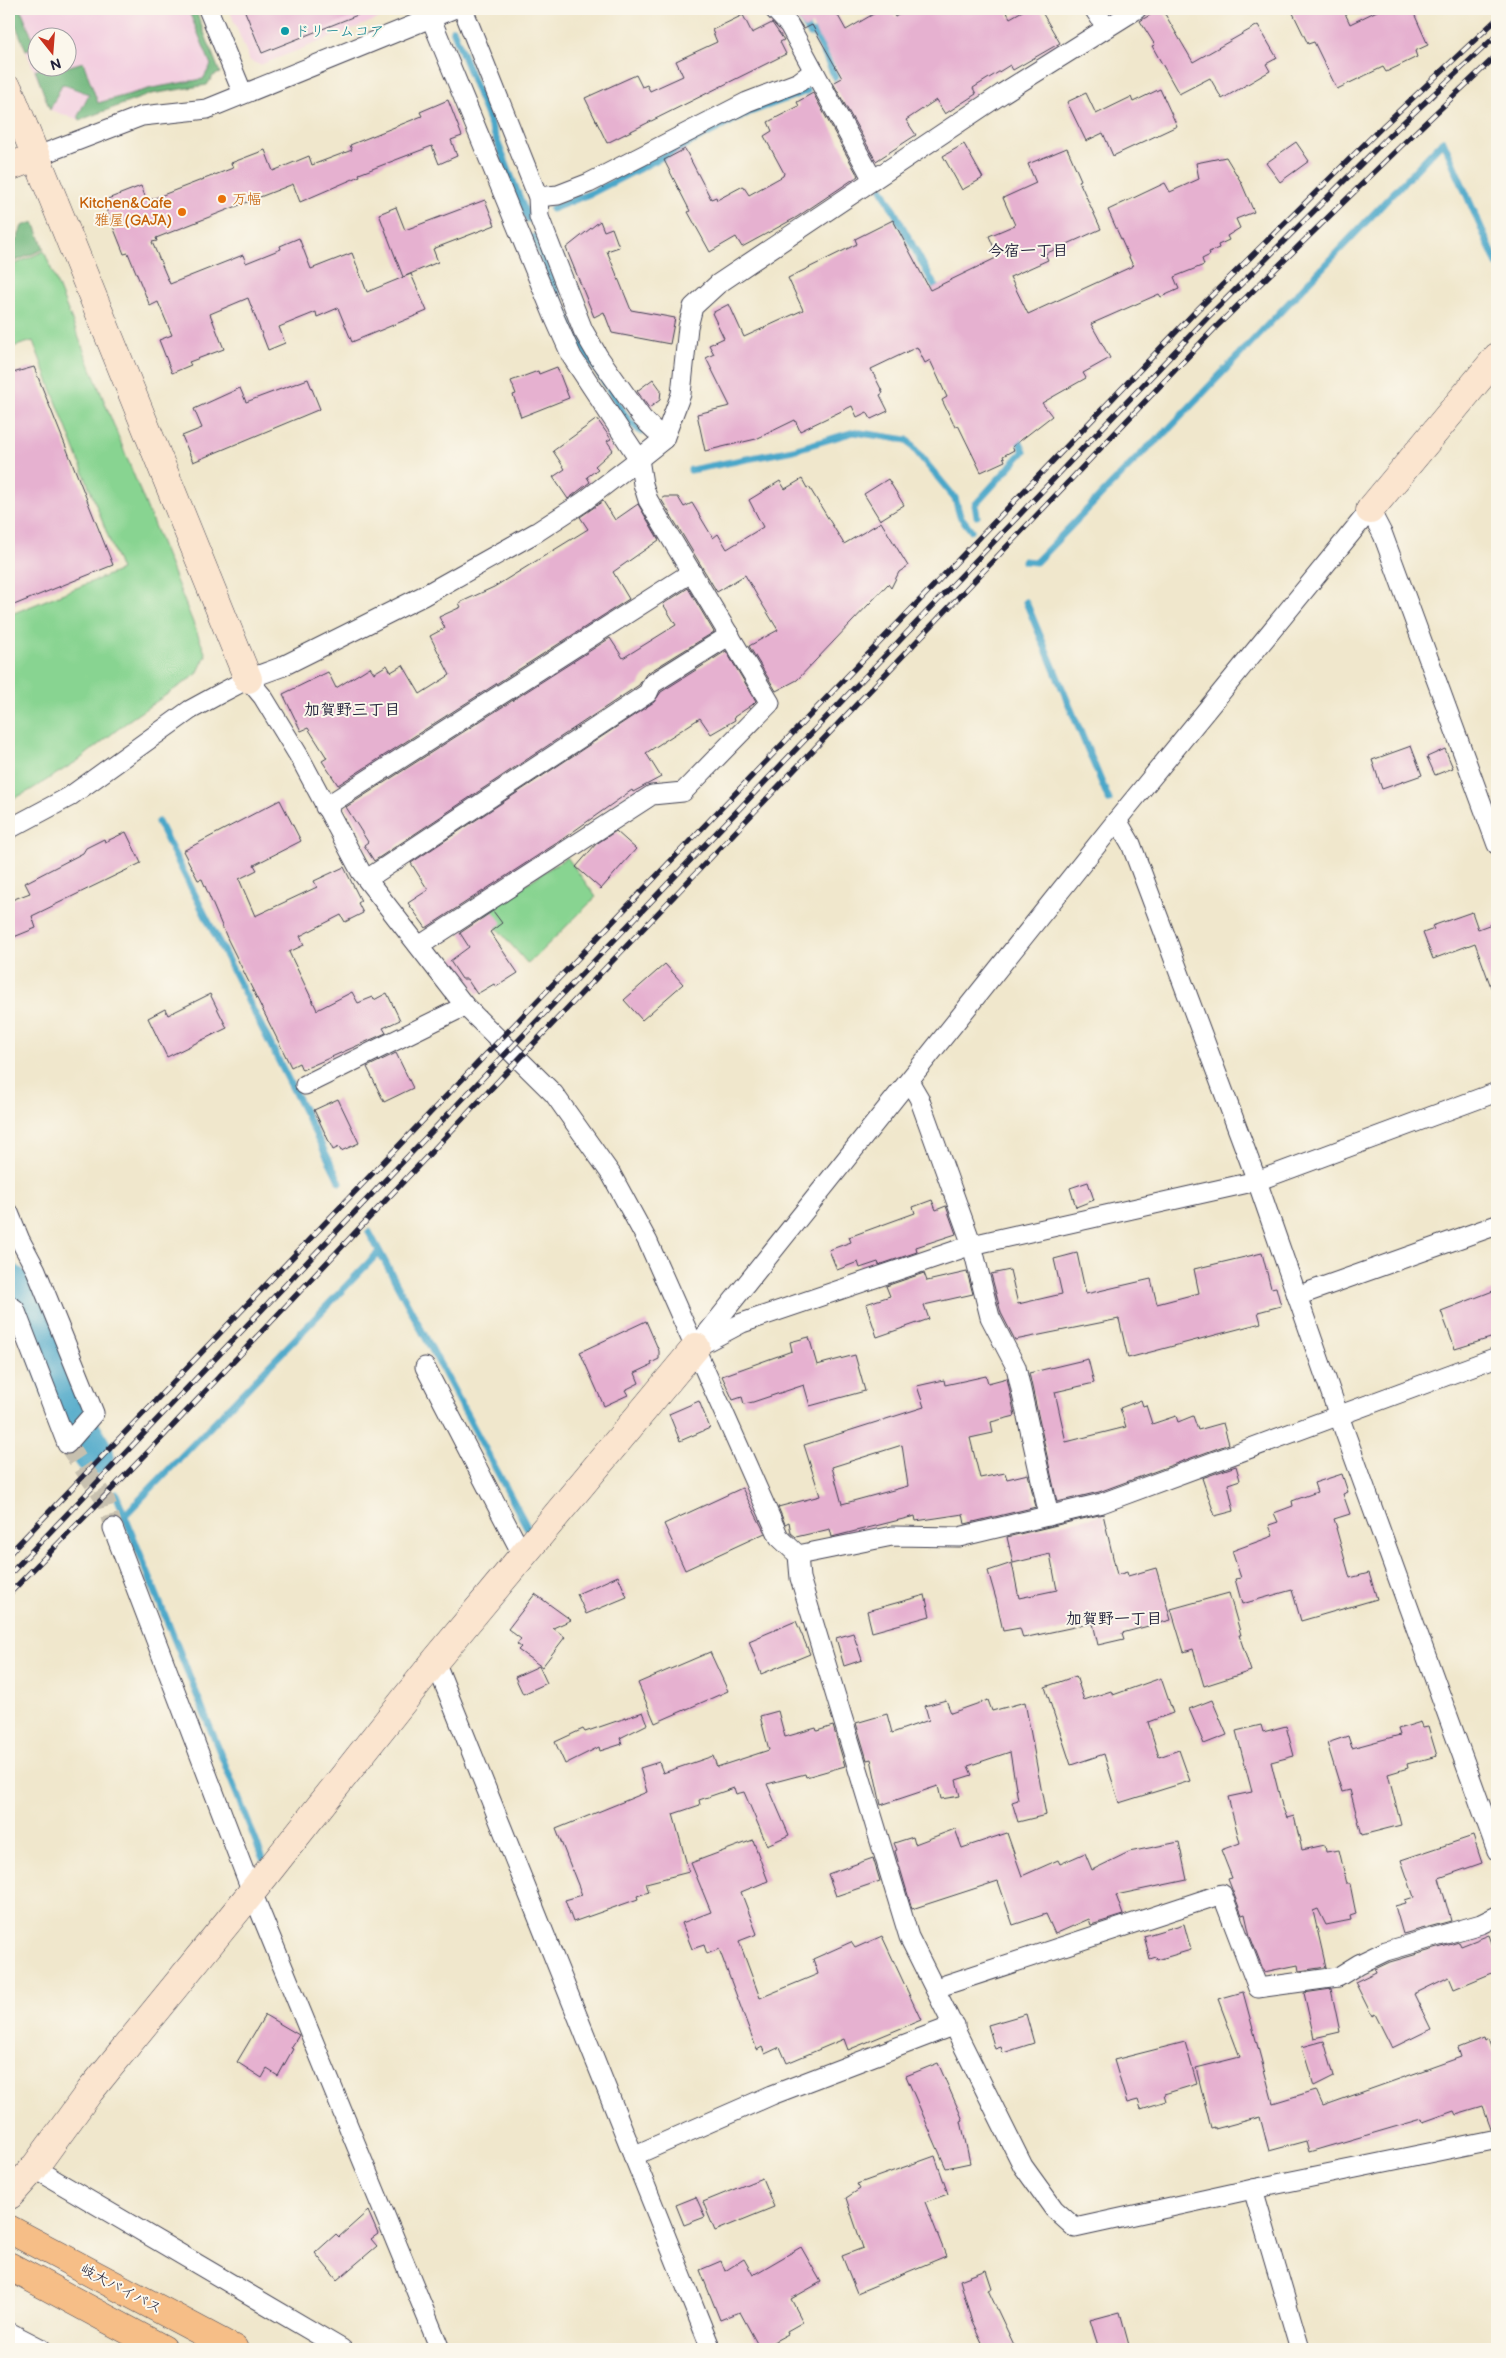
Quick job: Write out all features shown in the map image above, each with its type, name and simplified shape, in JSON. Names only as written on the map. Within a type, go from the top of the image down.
[{"type":"highway","name":"岐大バイパス","points":[[9,2229],[234,2349]]},
{"type":"highway","points":[[9,2266],[163,2349]]},
{"type":"street","points":[[208,9],[243,94]]},
{"type":"street","points":[[9,167],[142,116],[206,109],[429,14],[453,9]]},
{"type":"street","points":[[463,9],[538,197],[540,217],[583,330],[598,356],[642,418],[664,439]]},
{"type":"street","points":[[774,9],[789,25],[873,180]]},
{"type":"street","points":[[1094,9],[1106,27]]},
{"type":"street","points":[[9,829],[69,797],[190,710],[248,678],[280,667],[474,568],[583,502],[664,439],[681,394],[688,327],[693,307],[718,284],[1106,27],[1137,9]]},
{"type":"street","points":[[419,946],[652,795],[683,792],[770,703],[648,500],[639,459],[572,357],[429,14]]},
{"type":"street","points":[[538,197],[558,195],[589,183],[747,102],[799,82],[814,72]]},
{"type":"street","points":[[9,90],[248,678],[263,697],[283,730],[366,878],[465,1006],[554,1094],[611,1174],[648,1242],[779,1537],[798,1555],[800,1578],[858,1763],[909,1937],[1023,2166],[1054,2210],[1075,2228],[1497,2139]]},
{"type":"street","points":[[10,2195],[34,2168],[90,2091],[252,1892],[435,1661],[696,1347],[1117,820],[1497,357]]},
{"type":"street","points":[[1370,510],[1383,535],[1497,845]]},
{"type":"street","points":[[324,806],[692,572]]},
{"type":"street","points":[[366,878],[648,693],[652,684],[730,635]]},
{"type":"street","points":[[1117,820],[1131,844],[1257,1181],[1339,1416],[1497,1851]]},
{"type":"street","points":[[305,1085],[465,1006]]},
{"type":"street","points":[[909,1080],[919,1098],[972,1245],[990,1317],[1016,1368],[1049,1516]]},
{"type":"street","points":[[696,1347],[742,1323],[972,1245],[1257,1181],[1497,1092]]},
{"type":"street","points":[[9,1213],[14,1242],[36,1270],[94,1413],[68,1444],[15,1309],[9,1305]]},
{"type":"street","points":[[1297,1296],[1497,1225]]},
{"type":"street","points":[[798,1555],[892,1536],[959,1537],[1102,1502],[1497,1357]]},
{"type":"street","points":[[425,1367],[522,1554]]},
{"type":"street","points":[[113,1528],[252,1892],[440,2349]]},
{"type":"street","points":[[435,1661],[711,2349]]},
{"type":"street","points":[[936,1988],[1222,1894],[1258,1988],[1338,1977],[1386,1951],[1481,1924],[1497,1916]]},
{"type":"street","points":[[633,2156],[772,2095],[954,2025]]},
{"type":"street","points":[[34,2168],[342,2349]]},
{"type":"street","points":[[1253,2189],[1300,2349]]},
{"type":"street","points":[[9,2332],[37,2348]]},
{"type":"shaded area","points":[[9,9],[195,9],[220,73],[213,76],[207,85],[151,94],[80,120],[50,110],[37,78],[78,78],[78,28],[28,28],[28,56]]},
{"type":"shaded area","points":[[229,9],[404,9],[260,65],[250,61]]},
{"type":"green space","points":[[9,9],[21,9],[28,28],[28,49],[26,50]]},
{"type":"green space","points":[[188,9],[195,9],[220,73],[213,76],[207,85],[151,94],[80,120],[78,116],[89,94],[62,84],[50,110],[38,78],[78,78],[78,64],[83,62],[98,103],[152,88],[203,79],[211,65]]},
{"type":"green space","points":[[34,222],[44,249],[9,264],[9,237],[17,240],[22,226]]},
{"type":"green space","points":[[44,251],[206,655],[197,674],[132,718],[79,760],[9,801],[9,615],[121,570],[33,341],[9,348],[9,267]]},
{"type":"green space","points":[[567,857],[596,897],[528,964],[483,912]]},
{"type":"building","name":"ドリームコア","points":[[244,9],[370,9],[370,10],[262,53]]},
{"type":"building","points":[[799,9],[842,9],[836,12],[846,30],[882,9],[890,9],[895,17],[908,9],[1005,9],[1010,18],[1026,9],[1040,9],[1060,43],[1013,70],[1010,65],[973,88],[976,94],[945,114],[936,100],[906,120],[916,135],[876,161],[833,83],[842,78],[812,25],[804,29],[792,12]]},
{"type":"building","points":[[1162,9],[1193,62],[1258,25],[1277,58],[1266,64],[1270,71],[1222,99],[1210,78],[1179,94],[1152,46],[1155,45],[1140,21]]},
{"type":"building","points":[[1291,9],[1343,9],[1350,24],[1381,9],[1412,9],[1428,45],[1415,51],[1417,57],[1386,72],[1383,67],[1337,89],[1314,42],[1308,44]]},
{"type":"building","points":[[743,15],[752,33],[772,23],[784,40],[780,42],[786,54],[607,143],[585,98],[636,75],[642,87],[647,85],[650,91],[683,76],[676,61],[717,42],[712,30]]},
{"type":"building","points":[[1160,89],[1177,126],[1113,156],[1103,133],[1086,141],[1067,102],[1086,93],[1096,114],[1131,97],[1133,102]]},
{"type":"building","points":[[813,93],[858,176],[797,217],[742,247],[736,237],[710,252],[688,212],[690,211],[664,160],[685,149],[711,199],[716,197],[717,200],[743,186],[749,195],[783,176],[784,173],[764,136],[772,131],[768,122],[799,106],[797,102]]},
{"type":"building","points":[[448,100],[462,136],[451,140],[457,156],[439,164],[432,146],[359,174],[360,176],[300,202],[293,184],[156,238],[157,241],[152,242],[170,284],[243,255],[246,263],[281,249],[280,246],[299,238],[311,269],[352,253],[367,292],[411,274],[427,311],[352,342],[338,308],[317,317],[316,312],[279,327],[285,343],[268,350],[248,298],[210,314],[224,349],[189,362],[191,365],[172,373],[159,340],[172,335],[158,302],[150,306],[128,253],[124,254],[106,209],[109,208],[105,200],[141,186],[147,201],[233,168],[231,163],[265,150],[273,171],[309,156],[312,165],[352,150],[350,145],[422,116],[420,112]]},
{"type":"building","points":[[1296,142],[1309,161],[1280,182],[1266,163]]},
{"type":"building","points":[[964,144],[983,178],[962,190],[943,156]]},
{"type":"building","points":[[1067,148],[1081,180],[1079,181],[1101,229],[1045,254],[1048,260],[1010,277],[1028,314],[1133,266],[1108,210],[1165,183],[1170,192],[1199,179],[1196,163],[1226,157],[1241,182],[1254,212],[1236,219],[1240,228],[1227,236],[1229,240],[1218,245],[1219,248],[1209,252],[1210,255],[1202,259],[1204,265],[1174,277],[1179,289],[1161,297],[1159,294],[1091,324],[1110,358],[1083,373],[1086,378],[1042,403],[1052,416],[1012,447],[1014,450],[1003,456],[1005,461],[981,472],[958,425],[955,427],[942,400],[947,397],[930,360],[925,363],[917,347],[871,369],[883,393],[880,395],[888,411],[871,419],[867,412],[857,417],[852,406],[800,431],[795,420],[756,439],[705,451],[697,414],[730,406],[706,358],[714,354],[709,345],[724,338],[712,313],[729,304],[744,337],[803,310],[788,278],[857,244],[855,239],[893,220],[930,290],[998,257],[989,236],[1015,225],[1003,198],[1036,183],[1028,164]]},
{"type":"building","points":[[485,200],[495,225],[433,249],[438,262],[403,277],[379,214],[396,207],[405,230]]},
{"type":"building","points":[[600,221],[604,231],[612,228],[619,247],[607,251],[631,310],[675,318],[670,344],[612,333],[604,312],[594,317],[566,248]]},
{"type":"building","points":[[34,367],[113,565],[9,607],[9,374]]},
{"type":"building","points":[[557,367],[569,398],[521,417],[513,395],[516,394],[511,381],[538,371],[539,374]]},
{"type":"building","points":[[308,379],[320,409],[193,462],[182,436],[202,428],[194,409],[240,388],[246,402]]},
{"type":"building","points":[[653,379],[661,390],[660,400],[649,408],[637,391]]},
{"type":"building","points":[[597,419],[611,439],[607,441],[613,450],[595,466],[598,469],[587,477],[590,482],[568,499],[553,477],[565,469],[553,451]]},
{"type":"building","points":[[802,479],[807,488],[809,487],[844,544],[881,522],[908,566],[899,572],[891,588],[888,584],[797,680],[776,691],[749,646],[778,630],[745,575],[717,592],[661,499],[664,497],[678,497],[684,507],[692,503],[713,538],[718,534],[727,549],[763,527],[749,500],[780,481],[785,489]]},
{"type":"building","points":[[888,479],[904,505],[880,520],[864,494]]},
{"type":"building","points":[[603,501],[615,520],[638,504],[659,540],[613,572],[629,599],[338,785],[322,761],[327,758],[308,728],[301,731],[283,694],[328,672],[336,688],[370,667],[374,673],[387,665],[391,672],[403,665],[420,694],[450,675],[430,636],[445,628],[439,617],[461,607],[459,603],[494,587],[588,529],[580,517]]},
{"type":"building","points":[[688,588],[714,632],[646,674],[639,685],[374,861],[364,845],[368,842],[346,807],[610,638],[623,658],[676,625],[663,604]]},
{"type":"building","points":[[726,651],[756,701],[752,705],[734,717],[735,720],[711,734],[700,718],[646,753],[661,777],[633,792],[632,790],[557,843],[426,928],[408,903],[428,890],[411,863],[654,702],[661,692]]},
{"type":"building","points":[[1411,746],[1422,775],[1382,789],[1372,760]]},
{"type":"building","points":[[1445,749],[1453,768],[1435,775],[1427,757]]},
{"type":"building","points":[[280,800],[301,841],[254,865],[257,870],[239,879],[255,916],[317,887],[314,881],[344,867],[361,901],[358,903],[363,913],[345,922],[341,915],[300,936],[304,945],[289,952],[317,1010],[352,992],[358,1003],[373,997],[374,1000],[387,993],[400,1020],[383,1028],[386,1033],[302,1070],[299,1063],[291,1067],[228,940],[202,879],[198,880],[183,851]]},
{"type":"building","points":[[616,831],[636,849],[601,889],[576,867],[596,844]]},
{"type":"building","points":[[126,832],[141,863],[32,916],[36,928],[9,939],[9,901],[30,893],[25,883],[83,853],[86,848],[104,839],[105,842]]},
{"type":"building","points":[[493,911],[502,923],[490,932],[518,973],[496,987],[494,984],[477,994],[467,979],[462,979],[450,961],[469,947],[460,933]]},
{"type":"building","points":[[1472,912],[1478,929],[1497,922],[1497,998],[1495,998],[1475,943],[1433,959],[1423,933],[1434,929],[1432,926]]},
{"type":"building","points":[[665,964],[683,984],[642,1020],[624,1000]]},
{"type":"building","points":[[210,994],[227,1028],[167,1057],[148,1018],[165,1009],[168,1015]]},
{"type":"building","points":[[396,1053],[413,1088],[384,1102],[367,1067]]},
{"type":"building","points":[[338,1099],[359,1143],[341,1151],[339,1147],[333,1150],[314,1110]]},
{"type":"building","points":[[1088,1182],[1094,1200],[1076,1207],[1070,1188]]},
{"type":"building","points":[[932,1200],[936,1210],[946,1206],[956,1234],[916,1247],[917,1252],[879,1265],[878,1262],[860,1268],[858,1262],[837,1270],[829,1250],[851,1242],[849,1237],[915,1213],[913,1207]]},
{"type":"building","points":[[1077,1253],[1086,1294],[1151,1279],[1157,1304],[1199,1293],[1194,1269],[1262,1253],[1271,1288],[1276,1287],[1281,1306],[1258,1312],[1261,1323],[1128,1358],[1119,1319],[1015,1340],[1001,1313],[991,1274],[1010,1270],[1018,1304],[1062,1294],[1054,1259]]},
{"type":"building","points":[[967,1272],[973,1294],[924,1305],[929,1319],[877,1337],[866,1304],[890,1296],[886,1286],[924,1273],[927,1281]]},
{"type":"building","points":[[1493,1291],[1497,1304],[1497,1336],[1455,1349],[1441,1311]]},
{"type":"building","points":[[646,1321],[659,1351],[659,1359],[651,1363],[652,1365],[635,1373],[639,1383],[625,1390],[628,1395],[604,1406],[580,1352]]},
{"type":"building","points":[[809,1337],[817,1365],[855,1355],[865,1391],[810,1406],[804,1385],[744,1404],[742,1397],[733,1400],[722,1376],[792,1351],[790,1342]]},
{"type":"building","points":[[1088,1359],[1094,1383],[1055,1392],[1066,1442],[1126,1427],[1120,1408],[1141,1400],[1143,1406],[1146,1405],[1152,1424],[1176,1416],[1178,1422],[1193,1416],[1198,1430],[1223,1423],[1229,1444],[1099,1492],[1057,1502],[1029,1373]]},
{"type":"building","points":[[986,1376],[988,1383],[1007,1378],[1015,1416],[991,1422],[993,1433],[970,1438],[980,1478],[1005,1473],[1007,1479],[1028,1474],[1036,1507],[965,1524],[963,1514],[916,1521],[915,1516],[832,1537],[830,1529],[796,1537],[791,1533],[789,1522],[785,1524],[778,1507],[820,1496],[804,1445],[924,1407],[917,1386],[944,1380],[945,1385]],"holes":[[[902,1445],[908,1486],[842,1504],[832,1467]]]},
{"type":"building","points":[[699,1401],[710,1428],[680,1441],[669,1414]]},
{"type":"building","points":[[1236,1466],[1240,1480],[1228,1484],[1234,1511],[1215,1516],[1202,1478]]},
{"type":"building","points":[[1342,1474],[1348,1492],[1343,1494],[1350,1514],[1334,1519],[1350,1578],[1369,1573],[1377,1599],[1301,1621],[1292,1590],[1242,1604],[1235,1579],[1241,1578],[1232,1551],[1273,1536],[1269,1525],[1278,1522],[1274,1513],[1293,1506],[1292,1501],[1317,1492],[1314,1483]]},
{"type":"building","points":[[742,1488],[765,1533],[685,1570],[664,1524]]},
{"type":"building","points":[[1103,1514],[1117,1575],[1127,1572],[1128,1576],[1156,1568],[1171,1620],[1122,1633],[1124,1639],[1098,1645],[1093,1623],[1023,1638],[1020,1628],[1003,1631],[988,1571],[1012,1563],[1019,1598],[1057,1590],[1050,1554],[1013,1563],[1007,1537]]},
{"type":"building","points":[[618,1576],[627,1597],[586,1614],[577,1594]]},
{"type":"building","points":[[1229,1593],[1241,1635],[1239,1635],[1251,1671],[1204,1686],[1193,1649],[1184,1652],[1171,1609]]},
{"type":"building","points":[[535,1594],[571,1620],[553,1628],[565,1637],[542,1667],[518,1650],[521,1647],[517,1644],[521,1639],[508,1629]]},
{"type":"building","points":[[925,1595],[930,1616],[872,1632],[867,1611]]},
{"type":"building","points":[[796,1621],[810,1654],[761,1674],[749,1641]]},
{"type":"building","points":[[853,1633],[862,1660],[844,1666],[836,1638]]},
{"type":"building","points":[[710,1652],[728,1691],[655,1723],[638,1683]]},
{"type":"building","points":[[539,1666],[547,1683],[523,1694],[515,1677]]},
{"type":"building","points":[[1076,1676],[1084,1700],[1111,1691],[1113,1695],[1161,1678],[1173,1713],[1148,1722],[1159,1757],[1179,1750],[1190,1781],[1119,1803],[1104,1754],[1071,1765],[1045,1687]]},
{"type":"building","points":[[946,1700],[951,1713],[988,1700],[992,1711],[1025,1702],[1046,1815],[1018,1822],[1012,1802],[1018,1800],[1010,1752],[968,1766],[972,1775],[956,1780],[960,1796],[941,1799],[938,1786],[881,1805],[871,1759],[867,1760],[856,1723],[887,1714],[892,1733],[929,1720],[925,1706]]},
{"type":"building","points":[[1212,1700],[1227,1735],[1204,1744],[1189,1709]]},
{"type":"building","points":[[778,1711],[785,1737],[816,1728],[817,1731],[833,1726],[845,1766],[806,1777],[805,1774],[767,1784],[789,1835],[767,1845],[744,1792],[736,1794],[734,1788],[699,1800],[700,1805],[673,1814],[689,1872],[646,1883],[649,1892],[637,1896],[638,1899],[573,1922],[565,1900],[582,1895],[556,1829],[647,1792],[640,1768],[659,1762],[663,1773],[713,1756],[717,1767],[769,1750],[760,1716]]},
{"type":"building","points":[[643,1712],[648,1724],[620,1738],[622,1744],[600,1751],[599,1747],[565,1764],[555,1742],[583,1729],[585,1732]]},
{"type":"building","points":[[1421,1722],[1423,1727],[1428,1726],[1437,1756],[1407,1764],[1408,1768],[1388,1774],[1401,1825],[1362,1835],[1350,1790],[1342,1792],[1327,1743],[1348,1736],[1352,1748],[1400,1735],[1398,1729]]},
{"type":"building","points":[[1261,1725],[1263,1732],[1286,1726],[1294,1756],[1271,1762],[1282,1806],[1287,1818],[1294,1816],[1302,1850],[1325,1845],[1326,1852],[1339,1850],[1347,1884],[1350,1884],[1356,1914],[1350,1916],[1351,1920],[1326,1925],[1318,1909],[1313,1911],[1326,1967],[1299,1971],[1298,1965],[1264,1972],[1250,1936],[1245,1914],[1242,1915],[1228,1879],[1232,1878],[1221,1850],[1240,1843],[1228,1797],[1252,1792],[1236,1731]]},
{"type":"building","points":[[955,1829],[962,1848],[1007,1833],[1022,1876],[1058,1860],[1060,1864],[1085,1853],[1092,1870],[1129,1852],[1179,1842],[1187,1880],[1116,1895],[1123,1915],[1091,1925],[1089,1919],[1055,1934],[1046,1914],[1013,1925],[998,1881],[912,1909],[894,1843],[913,1837],[915,1844]]},
{"type":"building","points":[[1473,1836],[1482,1863],[1439,1878],[1451,1921],[1403,1934],[1395,1906],[1406,1903],[1405,1900],[1414,1897],[1401,1860]]},
{"type":"building","points":[[753,1840],[768,1881],[741,1892],[757,1934],[739,1941],[760,1998],[818,1974],[813,1959],[851,1942],[855,1948],[882,1936],[921,2020],[848,2050],[844,2039],[787,2063],[780,2047],[765,2054],[762,2047],[757,2050],[719,1949],[707,1954],[704,1945],[692,1949],[682,1923],[711,1912],[691,1863]]},
{"type":"building","points":[[873,1858],[880,1881],[836,1896],[828,1874]]},
{"type":"building","points":[[1184,1924],[1191,1950],[1157,1960],[1156,1957],[1150,1959],[1144,1936]]},
{"type":"building","points":[[1489,1935],[1497,1957],[1497,1971],[1454,1989],[1449,1977],[1414,1994],[1431,2029],[1392,2048],[1375,2014],[1372,2016],[1355,1982],[1376,1972],[1375,1969],[1390,1962],[1459,1942],[1461,1946]]},
{"type":"building","points":[[1331,1989],[1340,2032],[1314,2038],[1304,1993]]},
{"type":"building","points":[[1243,1992],[1273,2103],[1316,2090],[1323,2106],[1461,2057],[1458,2048],[1484,2038],[1485,2041],[1488,2039],[1497,2063],[1497,2128],[1491,2129],[1483,2107],[1456,2115],[1454,2111],[1423,2122],[1422,2119],[1309,2152],[1306,2141],[1269,2151],[1260,2117],[1215,2129],[1215,2127],[1211,2128],[1196,2068],[1240,2057],[1218,1999]]},
{"type":"building","points":[[1026,2014],[1034,2043],[1003,2053],[1001,2047],[995,2049],[988,2025]]},
{"type":"building","points":[[265,2015],[299,2035],[278,2076],[267,2069],[262,2078],[237,2062]]},
{"type":"building","points":[[1324,2041],[1334,2076],[1314,2086],[1302,2047]]},
{"type":"building","points":[[1185,2042],[1197,2084],[1164,2094],[1166,2101],[1141,2109],[1138,2100],[1127,2103],[1114,2060]]},
{"type":"building","points":[[938,2063],[963,2120],[961,2121],[970,2163],[946,2168],[906,2076]]},
{"type":"building","points":[[935,2156],[948,2194],[925,2202],[946,2256],[857,2293],[842,2256],[863,2248],[846,2198],[860,2189],[857,2184]]},
{"type":"building","points":[[762,2178],[774,2207],[715,2231],[703,2202]]},
{"type":"building","points":[[696,2197],[705,2217],[684,2225],[676,2205]]},
{"type":"building","points":[[368,2211],[378,2234],[371,2239],[377,2246],[337,2280],[315,2253],[336,2234],[339,2237]]},
{"type":"building","points":[[801,2247],[821,2282],[791,2299],[803,2322],[787,2331],[788,2334],[760,2349],[740,2312],[720,2320],[700,2270],[721,2261],[725,2271],[744,2259],[753,2275]]},
{"type":"building","points":[[986,2270],[992,2288],[988,2290],[1016,2349],[985,2349],[971,2319],[960,2280]]},
{"type":"building","points":[[1120,2312],[1130,2349],[1099,2349],[1090,2320]]},
{"type":"waterway","points":[[795,9],[810,34],[815,33],[835,77]]},
{"type":"waterway","points":[[453,30],[528,219]]},
{"type":"waterway","points":[[552,209],[594,192],[750,112],[807,91]]},
{"type":"waterway","points":[[1024,561],[1036,562],[1145,450],[1163,435],[1443,141],[1497,264]]},
{"type":"waterway","points":[[882,189],[939,294]]},
{"type":"waterway","points":[[534,237],[574,334],[629,421],[641,432]]},
{"type":"waterway","points":[[691,470],[793,450],[854,432],[907,440],[955,498],[960,516],[971,530]]},
{"type":"waterway","points":[[977,516],[975,505],[1024,451],[1015,433]]},
{"type":"waterway","points":[[1026,602],[1109,800]]},
{"type":"waterway","points":[[158,822],[340,1182]]},
{"type":"waterway","points":[[369,1232],[527,1527]]},
{"type":"waterway","points":[[125,1515],[379,1252]]},
{"type":"waterway","points":[[9,1285],[29,1301],[75,1423],[93,1454]]},
{"type":"waterway","points":[[116,1494],[263,1859]]},
{"type":"tunnel","points":[[67,1444],[106,1501],[113,1528]]},
{"type":"railway","points":[[9,1554],[1195,312],[1383,126],[1497,19]]},
{"type":"railway","points":[[9,1575],[1206,319],[1391,134],[1497,35]]},
{"type":"railway","points":[[9,1594],[151,1449],[519,1059],[1215,328],[1497,55]]},
{"type":"place","name":"ドリームコア","points":[[285,31]]},
{"type":"place","name":"万幅","points":[[222,199]]},
{"type":"place","name":"Kitchen&Cafe 雅屋(GAJA)","points":[[182,212]]},
{"type":"district","name":"今宿一丁目","points":[[1028,251]]},
{"type":"district","name":"加賀野三丁目","points":[[352,710]]},
{"type":"district","name":"加賀野一丁目","points":[[1114,1619]]}]
